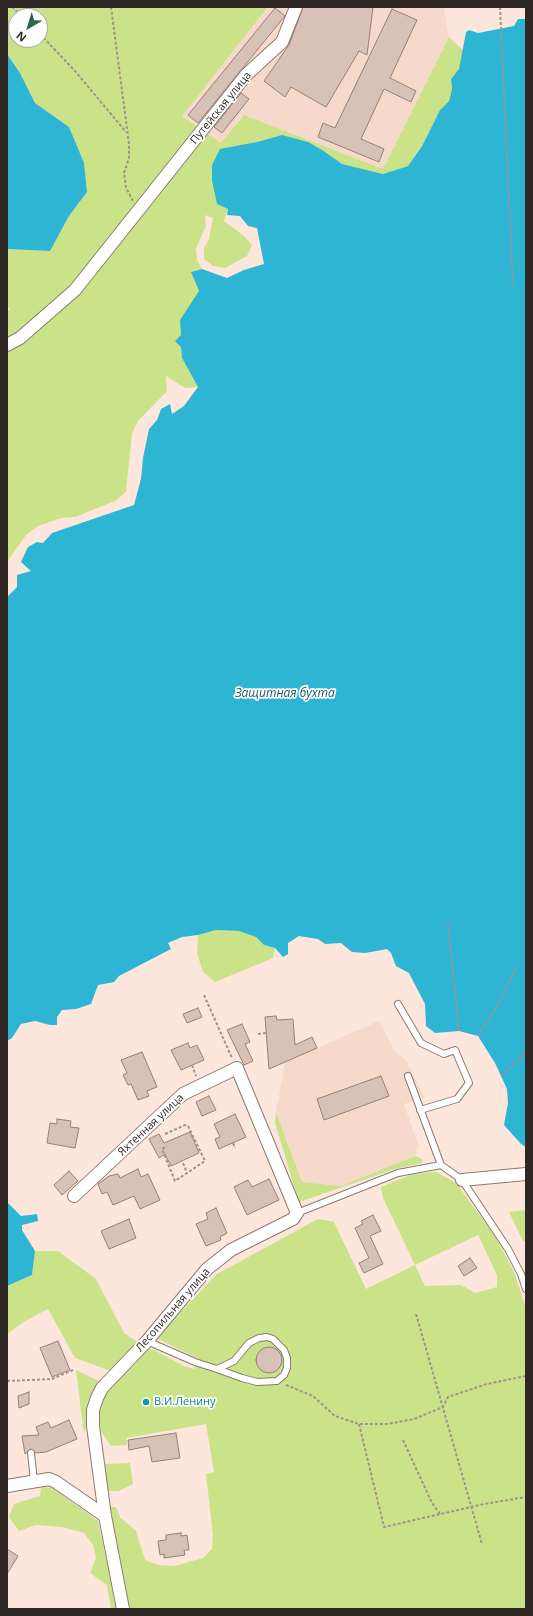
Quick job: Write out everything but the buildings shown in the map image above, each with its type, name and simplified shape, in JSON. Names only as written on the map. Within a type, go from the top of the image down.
[{"type":"street","name":"Путейская улица","points":[[7,345],[20,338],[75,290],[115,242],[246,75],[282,42],[296,7]]},
{"type":"street","name":"Яхтенная улица","points":[[74,1196],[183,1094],[237,1068]]},
{"type":"street","points":[[237,1068],[297,1213]]},
{"type":"street","points":[[462,1180],[526,1174]]},
{"type":"street","name":"Лесопильная улица","points":[[123,1609],[105,1516],[94,1426],[93,1410],[102,1388],[147,1340],[207,1269],[231,1250],[293,1219],[297,1213]]},
{"type":"street","points":[[7,1486],[49,1479],[56,1482],[105,1516]]},
{"type":"lane","points":[[398,1004],[421,1043],[444,1054],[455,1050],[469,1083],[457,1099],[420,1110]]},
{"type":"lane","points":[[408,1076],[441,1165],[462,1180],[508,1249],[521,1274],[526,1290]]},
{"type":"lane","name":"Лесопильная улица","points":[[297,1213],[398,1173],[441,1165]]},
{"type":"lane","points":[[147,1340],[194,1362],[257,1382],[277,1381],[284,1375],[287,1368],[287,1358],[279,1344],[273,1338],[260,1338],[249,1343],[234,1361],[217,1369]]},
{"type":"lane","points":[[31,1453],[34,1481]]},
{"type":"path","points":[[111,7],[127,133],[129,158],[124,173],[126,188],[134,202],[141,208]]},
{"type":"path","points":[[500,7],[513,285]]},
{"type":"path","points":[[48,42],[75,71],[127,133]]},
{"type":"path","points":[[448,924],[458,1031]]},
{"type":"path","points":[[478,1036],[500,1001],[516,968]]},
{"type":"path","points":[[204,995],[237,1068]]},
{"type":"path","points":[[258,1034],[266,1033]]},
{"type":"path","points":[[501,1076],[526,1053]]},
{"type":"path","points":[[192,1065],[198,1080]]},
{"type":"path","points":[[164,1134],[185,1124],[190,1128],[205,1161],[175,1181],[162,1149],[167,1146]]},
{"type":"path","points":[[233,1143],[235,1148]]},
{"type":"path","points":[[183,1163],[187,1173]]},
{"type":"path","points":[[416,1314],[482,1544]]},
{"type":"path","points":[[7,1381],[52,1379],[73,1370]]},
{"type":"path","points":[[277,1381],[313,1396],[335,1416],[359,1424],[394,1423],[414,1418],[443,1407],[448,1397],[487,1384],[526,1376]]},
{"type":"path","points":[[359,1424],[384,1527],[471,1507],[526,1497]]},
{"type":"path","points":[[403,1440],[432,1503],[440,1514]]},
{"type":"shaded area","points":[[268,7],[291,7],[278,39],[198,129],[182,115]]},
{"type":"shaded area","points":[[300,7],[444,7],[449,37],[383,169],[244,115],[221,144],[205,132],[249,77],[285,43]]},
{"type":"shaded area","points":[[379,1021],[394,1050],[407,1062],[425,1098],[404,1104],[419,1147],[415,1156],[341,1186],[302,1182],[276,1112],[285,1062]]},
{"type":"green space","points":[[7,7],[268,7],[182,116],[221,143],[244,115],[383,169],[449,37],[463,50],[459,69],[451,79],[452,89],[449,101],[440,110],[422,145],[408,166],[383,174],[342,164],[282,135],[220,150],[212,165],[212,181],[217,204],[228,209],[224,221],[244,236],[252,245],[247,256],[225,268],[213,266],[204,259],[204,248],[209,239],[213,218],[205,215],[206,226],[196,248],[197,260],[202,269],[191,272],[199,291],[181,335],[182,358],[198,387],[185,388],[166,376],[167,391],[138,421],[132,433],[126,492],[115,501],[75,517],[61,518],[38,526],[26,535],[7,562],[7,311],[10,309],[7,306],[7,249],[50,251],[69,216],[87,192],[69,127],[35,103],[20,73],[7,54]]},
{"type":"green space","points":[[216,930],[239,931],[256,937],[264,945],[275,948],[273,958],[215,982],[203,972],[197,953],[198,935]]},
{"type":"green space","points":[[276,1112],[302,1182],[341,1186],[415,1156],[422,1159],[422,1163],[395,1169],[299,1202],[275,1123]]},
{"type":"green space","points":[[436,1172],[456,1183],[495,1236],[514,1272],[526,1308],[526,1609],[130,1609],[126,1601],[109,1507],[116,1507],[120,1517],[136,1531],[145,1560],[158,1565],[175,1566],[203,1558],[212,1549],[213,1535],[206,1474],[214,1472],[206,1424],[126,1438],[127,1445],[111,1446],[101,1431],[99,1411],[104,1393],[147,1348],[154,1350],[184,1366],[194,1369],[197,1358],[156,1338],[217,1274],[318,1219],[334,1222],[366,1289],[415,1265],[383,1198],[381,1187],[412,1174]],"holes":[[[478,1235],[497,1275],[497,1287],[475,1293],[461,1285],[425,1286],[415,1265]]]},
{"type":"green space","points":[[526,1210],[526,1242],[523,1241],[509,1212]]},
{"type":"green space","points":[[35,1251],[58,1251],[96,1279],[124,1333],[139,1343],[111,1371],[75,1358],[48,1309],[25,1321],[7,1334],[7,1286],[32,1275]]},
{"type":"green space","points":[[76,1370],[99,1381],[94,1391],[84,1434]]},
{"type":"green space","points":[[130,1463],[133,1484],[119,1491],[107,1491],[104,1464]]},
{"type":"green space","points":[[41,1487],[52,1488],[98,1521],[117,1609],[111,1609],[107,1585],[90,1573],[96,1558],[93,1545],[84,1533],[62,1527],[36,1525],[19,1531],[9,1517],[14,1504],[40,1496]]},
{"type":"water","name":"Защитная бухта","points":[[518,19],[526,19],[526,1147],[521,1144],[504,1125],[508,1103],[507,1089],[495,1063],[478,1036],[459,1031],[435,1033],[426,1026],[425,1004],[409,973],[396,966],[391,953],[387,949],[365,953],[352,952],[341,943],[325,944],[318,939],[299,936],[288,943],[288,954],[283,957],[275,948],[264,945],[256,937],[239,931],[216,930],[198,935],[182,937],[168,943],[171,949],[119,976],[114,982],[98,985],[91,1004],[76,1009],[62,1010],[57,1017],[57,1025],[50,1025],[35,1021],[21,1024],[12,1038],[7,1041],[7,597],[17,587],[17,575],[31,571],[21,562],[28,547],[37,542],[43,543],[52,533],[134,505],[141,479],[143,458],[149,429],[157,420],[161,409],[170,404],[172,414],[184,406],[198,387],[182,358],[181,347],[175,341],[181,335],[180,320],[199,291],[191,272],[202,269],[227,278],[244,270],[264,264],[257,228],[248,226],[240,216],[227,215],[228,209],[217,204],[212,181],[212,165],[220,149],[257,142],[282,135],[308,142],[342,164],[383,174],[408,166],[422,146],[440,110],[449,101],[452,89],[451,79],[459,69],[466,32],[469,30],[478,33],[514,26]]},
{"type":"water","points":[[7,54],[20,73],[35,103],[69,127],[84,163],[87,192],[69,216],[50,251],[7,249]]},
{"type":"water","points":[[7,1202],[21,1216],[37,1214],[38,1221],[22,1225],[22,1230],[35,1251],[32,1275],[7,1286]]},
{"type":"place","name":"В.И.Ленину","points":[[146,1402]]}]
